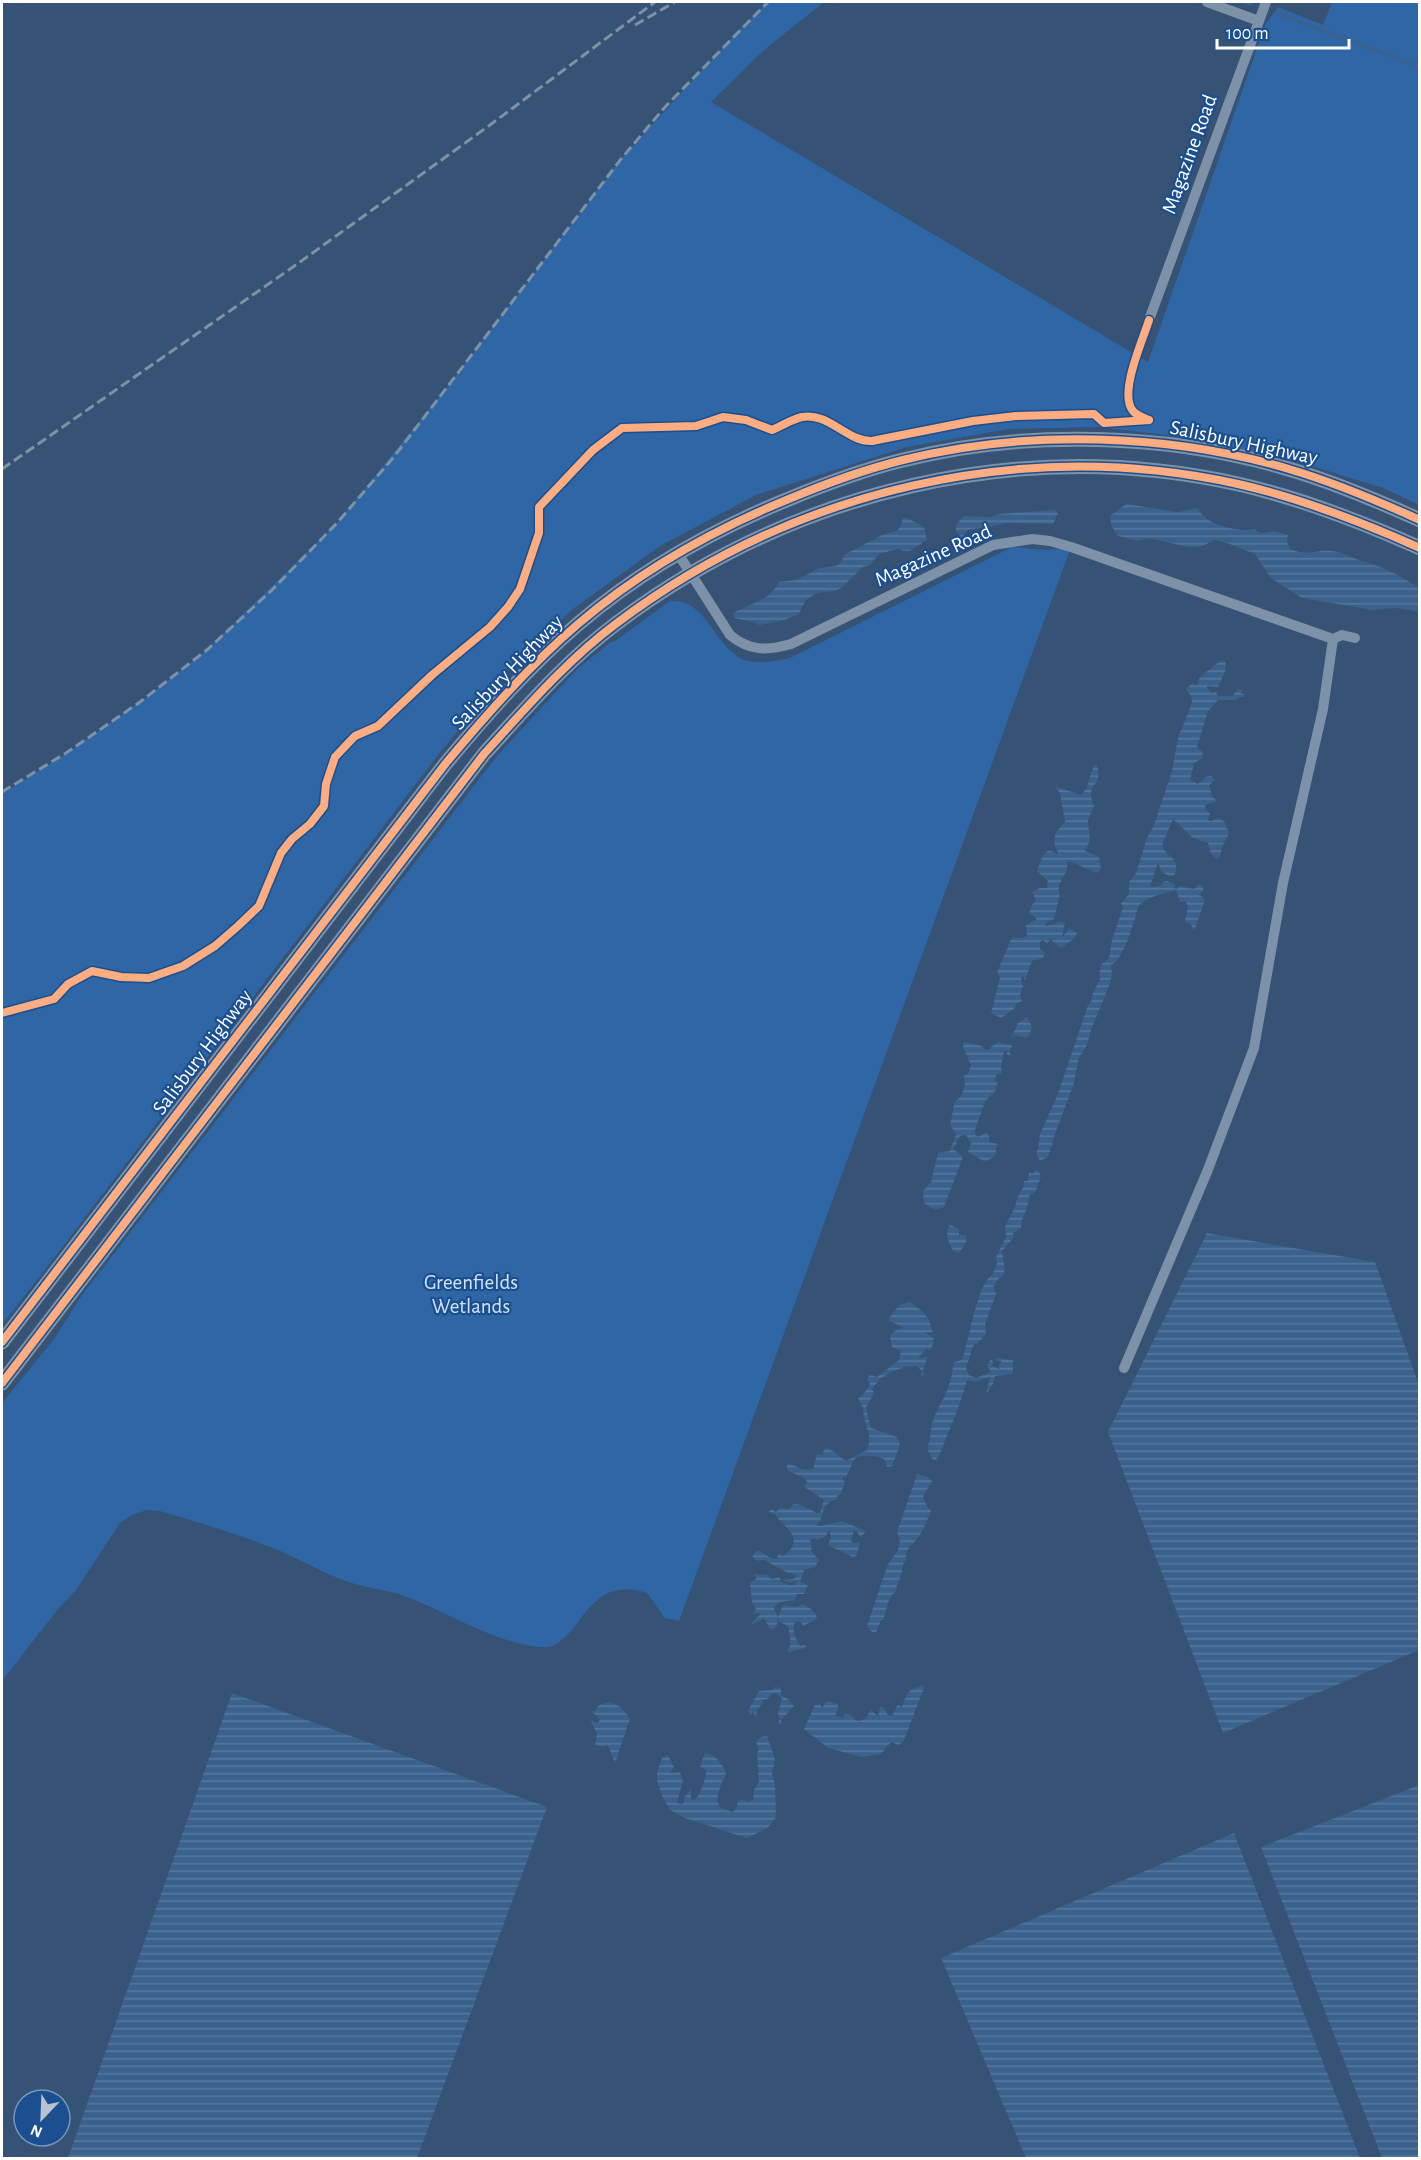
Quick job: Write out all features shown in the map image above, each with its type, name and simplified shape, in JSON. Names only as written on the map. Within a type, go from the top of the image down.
[{"type":"highway","name":"Salisbury Highway","points":[[2,1342],[446,763],[483,719],[577,625],[615,595],[677,552],[737,520],[814,489],[901,460],[989,444],[1032,441],[1120,441],[1197,449],[1227,455],[1289,469],[1328,482],[1381,502],[1419,520]]},
{"type":"highway","name":"Salisbury Highway","points":[[2,1383],[484,754],[547,684],[616,623],[690,573],[783,526],[870,496],[918,483],[961,476],[1053,467],[1147,470],[1238,484],[1325,510],[1419,548]]},
{"type":"street","points":[[1207,2],[1259,21]]},
{"type":"street","name":"Magazine Road","points":[[1149,320],[1266,2]]},
{"type":"street","name":"Magazine Road","points":[[677,552],[730,635],[742,644],[758,649],[774,649],[791,644],[993,545],[1032,539],[1071,547],[1333,639],[1342,635],[1355,638]]},
{"type":"street","points":[[1124,1368],[1207,1172],[1254,1048],[1283,882],[1323,709],[1333,639]]},
{"type":"green space","points":[[768,2],[824,2],[764,50],[711,102],[1148,362],[1265,25],[1278,7],[1323,25],[1332,2],[1419,2],[1419,505],[1383,488],[1292,460],[1198,439],[1099,427],[1009,429],[907,447],[756,495],[660,546],[573,609],[507,670],[435,759],[2,1325],[2,794],[67,753],[140,702],[201,655],[337,523],[454,378],[621,159],[738,31]]},
{"type":"green space","name":"Greenfields Wetlands","points":[[1012,547],[1045,550],[1071,547],[679,1621],[665,1618],[647,1593],[625,1589],[608,1593],[595,1602],[564,1638],[553,1646],[538,1647],[521,1644],[473,1627],[402,1595],[340,1579],[246,1538],[160,1511],[147,1510],[132,1515],[120,1523],[76,1590],[58,1609],[2,1681],[2,1403],[54,1339],[82,1295],[496,757],[577,669],[670,601],[683,602],[694,608],[736,655],[753,662],[774,661],[790,658]]},
{"type":"shaded area","points":[[1126,504],[1178,512],[1197,508],[1211,522],[1223,526],[1244,530],[1254,529],[1261,533],[1274,531],[1288,535],[1287,542],[1290,549],[1298,552],[1337,552],[1377,566],[1419,588],[1419,611],[1394,608],[1372,610],[1302,598],[1271,578],[1255,554],[1227,543],[1215,540],[1200,547],[1188,547],[1149,538],[1137,541],[1116,535],[1110,516]]},
{"type":"shaded area","points":[[1054,510],[1058,513],[1053,524],[1009,523],[968,530],[964,534],[964,541],[960,541],[959,534],[956,532],[956,525],[964,516],[991,517],[999,514]]},
{"type":"shaded area","points":[[902,518],[907,518],[924,527],[927,540],[910,551],[898,549],[879,554],[870,565],[863,567],[841,588],[817,593],[805,601],[799,614],[782,621],[759,625],[734,618],[733,613],[765,598],[779,582],[796,580],[820,568],[836,566],[842,561],[844,555],[882,535],[898,530]]},
{"type":"shaded area","points":[[1220,661],[1225,661],[1226,664],[1218,687],[1207,686],[1207,688],[1212,693],[1216,691],[1218,696],[1233,696],[1237,689],[1242,690],[1241,694],[1244,694],[1244,697],[1236,700],[1218,700],[1208,711],[1197,747],[1203,752],[1202,758],[1194,763],[1190,780],[1198,784],[1205,777],[1211,776],[1215,780],[1209,785],[1212,796],[1217,801],[1205,806],[1210,813],[1208,820],[1218,818],[1224,821],[1229,833],[1219,858],[1215,858],[1211,854],[1208,843],[1193,838],[1173,819],[1162,845],[1175,861],[1174,876],[1161,871],[1158,863],[1150,886],[1161,885],[1167,881],[1175,884],[1174,888],[1177,889],[1179,886],[1194,889],[1199,884],[1203,887],[1203,891],[1199,894],[1205,900],[1195,929],[1193,930],[1191,924],[1185,921],[1188,906],[1185,901],[1180,902],[1176,890],[1151,898],[1138,907],[1123,950],[1111,965],[1112,975],[1109,986],[1087,1045],[1079,1058],[1073,1086],[1048,1157],[1040,1161],[1036,1153],[1040,1134],[1057,1096],[1088,1005],[1101,977],[1099,975],[1101,965],[1109,958],[1112,940],[1123,907],[1121,903],[1129,894],[1129,882],[1135,875],[1172,771],[1178,738],[1192,703],[1191,696],[1186,689],[1193,683],[1196,686],[1200,677]]},
{"type":"shaded area","points":[[1094,765],[1097,765],[1098,778],[1091,793],[1094,806],[1088,820],[1090,841],[1085,851],[1099,857],[1101,869],[1097,873],[1067,862],[1066,871],[1059,885],[1060,894],[1053,920],[1047,922],[1045,926],[1058,921],[1065,923],[1062,938],[1069,928],[1077,933],[1075,938],[1061,948],[1050,939],[1047,944],[1043,940],[1040,942],[1040,949],[1045,952],[1043,958],[1032,961],[1025,980],[1023,976],[1021,978],[1022,1001],[1001,1018],[991,1013],[1000,977],[997,973],[1012,937],[1027,936],[1026,925],[1037,919],[1029,913],[1036,900],[1032,892],[1040,888],[1047,888],[1048,881],[1037,871],[1047,851],[1057,854],[1054,844],[1055,836],[1065,822],[1060,793],[1054,786],[1081,795],[1086,789]]},
{"type":"shaded area","points":[[1027,1017],[1032,1027],[1029,1036],[1026,1038],[1015,1035],[1011,1038],[1018,1023]]},
{"type":"shaded area","points":[[964,1042],[979,1045],[987,1050],[998,1042],[1012,1047],[1009,1050],[1011,1056],[1006,1054],[1008,1051],[1004,1051],[1002,1073],[996,1075],[995,1081],[998,1082],[995,1091],[985,1101],[974,1133],[978,1137],[986,1132],[989,1142],[997,1144],[995,1156],[985,1162],[968,1152],[971,1143],[966,1135],[960,1136],[953,1149],[963,1157],[944,1207],[935,1210],[924,1203],[923,1191],[931,1182],[938,1153],[950,1151],[956,1135],[950,1124],[954,1104],[962,1094],[965,1084],[964,1076],[968,1074],[971,1065],[963,1047]]},
{"type":"shaded area","points":[[1037,1169],[1041,1176],[1036,1191],[1029,1196],[1021,1228],[1013,1233],[1014,1237],[1002,1251],[1005,1269],[1002,1277],[993,1287],[996,1294],[985,1325],[986,1334],[977,1344],[974,1344],[966,1368],[969,1375],[976,1378],[991,1372],[987,1365],[991,1359],[992,1366],[1000,1369],[999,1365],[1002,1361],[996,1358],[1013,1360],[1013,1374],[995,1376],[986,1394],[990,1377],[975,1382],[967,1380],[939,1456],[936,1460],[932,1459],[927,1448],[932,1424],[951,1380],[954,1362],[962,1360],[978,1300],[997,1264],[996,1257],[1006,1237],[1005,1227],[1024,1186],[1024,1181],[1028,1181],[1029,1172],[1032,1174]]},
{"type":"shaded area","points":[[950,1225],[959,1229],[959,1235],[966,1235],[966,1243],[959,1253],[954,1252],[949,1242],[947,1232]]},
{"type":"shaded area","points":[[1207,1233],[1375,1262],[1419,1385],[1419,1650],[1223,1733],[1108,1432]]},
{"type":"shaded area","points":[[910,1302],[926,1315],[933,1333],[925,1332],[933,1338],[934,1342],[930,1351],[927,1348],[919,1357],[920,1359],[928,1356],[923,1370],[925,1374],[921,1376],[922,1371],[917,1366],[904,1367],[880,1379],[872,1389],[874,1393],[866,1408],[871,1428],[897,1437],[900,1445],[892,1466],[887,1467],[884,1459],[877,1457],[855,1458],[846,1477],[842,1477],[845,1483],[840,1495],[825,1507],[816,1525],[842,1521],[866,1531],[861,1537],[857,1531],[854,1531],[851,1541],[860,1542],[857,1555],[853,1557],[828,1545],[831,1537],[829,1530],[826,1536],[810,1540],[812,1552],[819,1560],[815,1567],[804,1570],[800,1582],[808,1585],[804,1594],[797,1594],[795,1600],[779,1602],[774,1608],[778,1617],[783,1605],[797,1607],[803,1604],[816,1616],[817,1619],[803,1626],[801,1622],[795,1622],[794,1631],[797,1640],[800,1646],[806,1645],[805,1648],[789,1652],[787,1651],[791,1644],[788,1626],[778,1621],[776,1627],[771,1630],[764,1619],[752,1624],[760,1615],[759,1613],[753,1614],[756,1609],[752,1603],[750,1583],[757,1578],[752,1574],[769,1575],[769,1578],[773,1579],[780,1577],[780,1581],[795,1585],[797,1581],[790,1583],[782,1580],[794,1579],[796,1575],[752,1557],[757,1550],[777,1559],[778,1554],[784,1556],[791,1549],[793,1538],[791,1533],[775,1514],[769,1512],[771,1509],[776,1512],[780,1508],[790,1509],[793,1504],[797,1504],[820,1513],[824,1500],[803,1486],[808,1483],[804,1478],[787,1470],[787,1464],[801,1469],[813,1469],[817,1454],[823,1455],[824,1449],[828,1448],[846,1461],[867,1450],[869,1435],[863,1408],[858,1400],[870,1384],[867,1379],[870,1375],[877,1377],[899,1360],[901,1351],[892,1347],[890,1336],[896,1330],[904,1328],[888,1320],[899,1305]]},
{"type":"shaded area","points":[[917,1474],[928,1477],[932,1481],[923,1497],[931,1511],[920,1535],[906,1553],[906,1561],[903,1564],[895,1592],[890,1597],[883,1620],[876,1632],[872,1632],[867,1626],[887,1566],[898,1550],[900,1541],[897,1532]]},
{"type":"shaded area","points":[[923,1685],[924,1688],[904,1740],[899,1745],[891,1742],[881,1754],[862,1757],[828,1748],[804,1729],[815,1705],[820,1704],[822,1708],[827,1701],[838,1704],[835,1716],[843,1718],[845,1714],[851,1715],[859,1721],[866,1718],[871,1710],[878,1716],[880,1707],[892,1716],[897,1706],[900,1705],[901,1709],[908,1693]]},
{"type":"shaded area","points":[[775,1687],[781,1688],[781,1695],[794,1706],[781,1720],[781,1724],[778,1724],[780,1718],[778,1714],[782,1698],[778,1694],[772,1694],[762,1700],[763,1703],[757,1710],[756,1716],[753,1712],[750,1716],[748,1711],[759,1691],[772,1690]]},
{"type":"shaded area","points":[[232,1693],[547,1807],[417,2158],[68,2158]]},
{"type":"shaded area","points":[[609,1702],[619,1706],[630,1719],[615,1763],[608,1745],[603,1747],[595,1745],[597,1734],[591,1721],[598,1723],[600,1719],[591,1711]]},
{"type":"shaded area","points":[[767,1736],[775,1759],[772,1774],[775,1784],[776,1817],[768,1828],[747,1838],[685,1818],[670,1810],[657,1781],[657,1772],[662,1758],[668,1755],[674,1767],[670,1773],[680,1772],[683,1781],[677,1802],[680,1804],[684,1803],[684,1798],[691,1789],[691,1799],[694,1800],[700,1791],[706,1771],[700,1766],[705,1753],[715,1757],[726,1773],[717,1801],[720,1807],[732,1812],[736,1809],[738,1801],[753,1800],[754,1790],[759,1782],[757,1753],[759,1749],[756,1742],[761,1737]]},
{"type":"shaded area","points":[[1419,1785],[1419,2158],[1382,2158],[1261,1847]]},
{"type":"shaded area","points":[[1234,1833],[1360,2158],[1026,2158],[941,1958]]},
{"type":"waterway","points":[[1244,2],[1251,4]]},
{"type":"waterway","points":[[1276,13],[1420,67]]},
{"type":"railway","points":[[2,469],[293,267],[655,2]]},
{"type":"railway","points":[[635,25],[675,2]]},
{"type":"railway","points":[[2,792],[66,753],[140,702],[208,649],[272,590],[337,523],[393,458],[621,159],[665,107],[768,2]]},
{"type":"cycle path","points":[[1149,320],[1133,367],[1128,392],[1129,403],[1133,411],[1149,420]]},
{"type":"cycle path","points":[[2,1013],[54,999],[68,984],[92,971],[121,977],[149,978],[183,966],[215,946],[238,926],[259,906],[281,853],[292,839],[310,824],[324,806],[326,784],[335,757],[355,736],[378,726],[432,675],[490,627],[508,607],[520,589],[539,533],[539,507],[593,450],[622,428],[696,426],[723,417],[746,420],[772,430],[798,418],[812,417],[821,419],[854,437],[872,441],[973,421],[1016,416],[1094,414],[1104,423],[1149,420]]},
{"type":"cycle path","points":[[2,1342],[461,745],[509,690],[578,624],[626,587],[676,554],[756,513],[872,468],[950,450],[999,443],[1048,440],[1148,442],[1197,448],[1246,458],[1325,481],[1420,520]]},
{"type":"cycle path","points":[[2,1383],[484,754],[548,685],[599,637],[686,577],[758,538],[834,508],[912,486],[993,472],[1074,467],[1156,471],[1238,484],[1331,512],[1420,548]]}]
